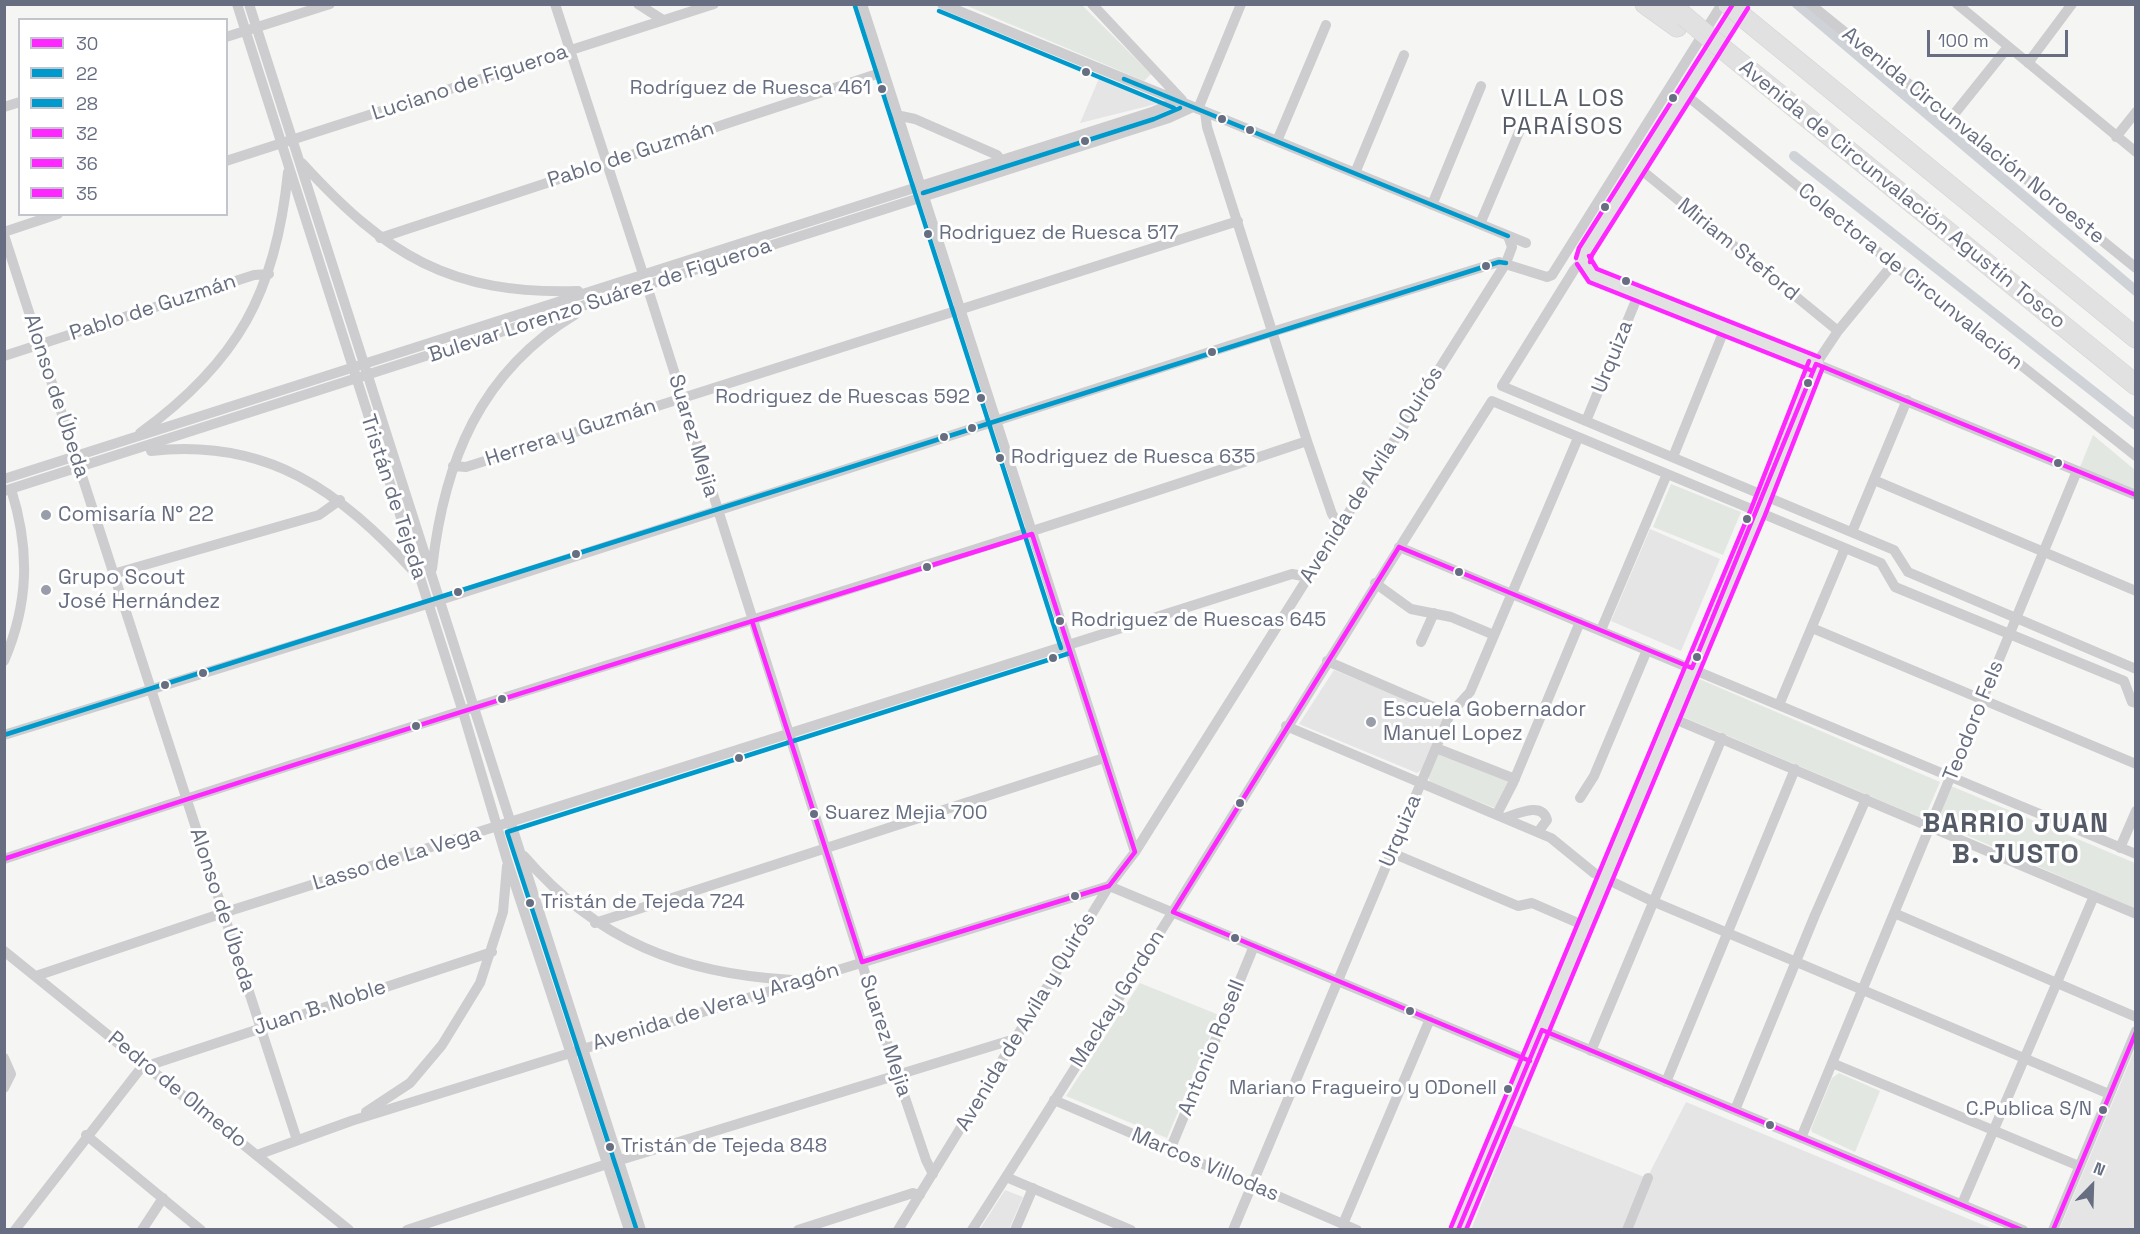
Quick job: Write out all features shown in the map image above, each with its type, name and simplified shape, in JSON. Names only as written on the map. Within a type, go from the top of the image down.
[{"type":"highway","name":"Avenida de Circunvalación Agustín Tosco","points":[[1645,4],[1677,16],[1725,57],[1858,160],[2136,385]]},
{"type":"highway","name":"Avenida de Circunvalación Agustín Tosco","points":[[1728,4],[1745,13],[2136,338]]},
{"type":"main road","points":[[1458,1230],[1758,512],[1816,364],[1592,275],[1579,265],[1585,252],[1686,95],[1745,13]]},
{"type":"street","name":"Tristán de Tejeda","points":[[237,4],[251,29],[287,142],[289,166],[351,367],[463,712],[507,860],[629,1230]]},
{"type":"street","name":"Tristán de Tejeda","points":[[249,4],[251,29]]},
{"type":"street","points":[[228,36],[330,4]]},
{"type":"street","name":"Suarez Mejia","points":[[555,4],[897,1074],[926,1160],[933,1174]]},
{"type":"street","points":[[638,4],[663,20]]},
{"type":"street","name":"Luciano de Figueroa","points":[[228,160],[714,4]]},
{"type":"street","points":[[862,4],[1135,852]]},
{"type":"street","points":[[942,4],[1526,243]]},
{"type":"street","points":[[1092,4],[1191,106],[1207,127],[1307,441],[1332,514],[1340,526]]},
{"type":"street","points":[[1191,106],[1241,4]]},
{"type":"street","points":[[4,735],[440,600],[1272,332],[1498,262],[1547,277],[1551,275],[1560,261],[1722,4]]},
{"type":"street","name":"Avenida Circunvalación Noroeste","points":[[1810,4],[2136,268]]},
{"type":"street","points":[[1957,4],[2136,152]]},
{"type":"street","points":[[2028,63],[2072,4]]},
{"type":"street","points":[[1277,141],[1326,25]]},
{"type":"street","points":[[1951,118],[2008,47]]},
{"type":"street","points":[[1355,173],[1404,55]]},
{"type":"street","name":"Pablo de Guzmán","points":[[380,238],[883,72]]},
{"type":"street","points":[[1432,205],[1481,86]]},
{"type":"street","name":"Colectora de Circunvalación","points":[[1686,95],[1893,264],[2136,456]]},
{"type":"street","name":"Bulevar Lorenzo Suárez de Figueroa","points":[[8,490],[591,304],[645,280],[1001,159],[1152,112],[1191,106]]},
{"type":"street","name":"Bulevar Lorenzo Suárez de Figueroa","points":[[4,477],[19,475],[74,455],[590,291],[645,280],[925,198],[1169,118],[1191,106]]},
{"type":"street","points":[[2116,137],[2136,112]]},
{"type":"street","points":[[896,115],[915,119],[1001,159],[1006,171]]},
{"type":"street","points":[[1480,224],[1522,125]]},
{"type":"street","name":"Tristán de Tejeda","points":[[287,142],[298,158],[369,376],[641,1230]]},
{"type":"street","points":[[298,158],[341,205],[380,238],[421,262],[483,284],[532,291],[590,291]]},
{"type":"street","points":[[132,438],[181,401],[226,354],[245,324],[268,274],[282,222],[289,166]]},
{"type":"street","name":"Miriam Steford","points":[[1639,168],[1838,332]]},
{"type":"street","points":[[4,233],[52,216]]},
{"type":"street","name":"Herrera y Guzmán","points":[[453,466],[466,467],[1238,221]]},
{"type":"street","name":"Alonso de Úbeda","points":[[4,233],[297,1140]]},
{"type":"street","name":"Avenida de Avila y Quirós","points":[[898,1230],[1018,1038],[1109,885],[1135,852],[1506,263],[1512,247],[1508,236]]},
{"type":"street","points":[[1560,261],[1579,265],[1502,386],[1894,550],[1908,572],[2136,669]]},
{"type":"street","points":[[1893,264],[1838,332],[1816,364],[2136,495]]},
{"type":"street","name":"Pablo de Guzmán","points":[[4,356],[254,275],[268,274]]},
{"type":"street","name":"Urquiza","points":[[1586,421],[1639,293]]},
{"type":"street","points":[[431,575],[440,511],[453,466],[473,421],[512,365],[546,332],[591,304]]},
{"type":"street","points":[[1673,457],[1725,328]]},
{"type":"street","points":[[1852,532],[1907,400]]},
{"type":"street","name":"Mackay Gordon","points":[[972,1230],[1173,912],[1375,583],[1492,401],[1578,438]]},
{"type":"street","points":[[1578,438],[1881,563],[1895,587],[2124,681],[2132,702],[2136,703]]},
{"type":"street","name":"Urquiza","points":[[1233,1230],[1450,714],[1470,692],[1578,438]]},
{"type":"street","points":[[4,859],[186,798],[1032,534],[1307,441]]},
{"type":"street","points":[[126,453],[179,448],[228,452],[292,472],[340,500],[370,526],[418,576]]},
{"type":"street","name":"Teodoro Fels","points":[[1801,1138],[2077,471]]},
{"type":"street","points":[[1600,630],[1666,474]]},
{"type":"street","points":[[1874,480],[2136,591]]},
{"type":"street","points":[[4,661],[22,606],[25,578],[25,552],[21,521],[8,490]]},
{"type":"street","points":[[113,574],[319,515],[340,500]]},
{"type":"street","points":[[1399,547],[2136,854]]},
{"type":"street","points":[[1779,705],[1845,548]]},
{"type":"street","name":"Lasso de La Vega","points":[[36,976],[223,913],[1292,574],[1308,577]]},
{"type":"street","points":[[1375,583],[1403,605],[1434,613],[1494,635]]},
{"type":"street","points":[[1421,642],[1434,613]]},
{"type":"street","points":[[1501,816],[1580,622]]},
{"type":"street","points":[[1812,628],[2136,764]]},
{"type":"street","points":[[1580,798],[1594,776],[1647,650]]},
{"type":"street","points":[[1328,661],[1450,714]]},
{"type":"street","points":[[1672,717],[2136,914]]},
{"type":"street","points":[[1286,726],[1551,838],[1604,880],[2109,1094]]},
{"type":"street","points":[[1591,1051],[1722,738]]},
{"type":"street","points":[[1436,748],[1515,779]]},
{"type":"street","points":[[595,923],[1104,758]]},
{"type":"street","points":[[1666,1082],[1795,769]]},
{"type":"street","points":[[1735,1110],[1866,799]]},
{"type":"street","points":[[1501,816],[1534,809],[1540,811],[1547,820],[1538,832]]},
{"type":"street","points":[[2120,848],[2136,811]]},
{"type":"street","points":[[521,853],[546,882],[595,923],[641,947],[710,971],[801,980]]},
{"type":"street","points":[[1392,853],[1518,906],[1532,903],[1585,926]]},
{"type":"street","points":[[351,1121],[394,1095],[426,1065],[475,993],[492,952],[503,912],[507,860]]},
{"type":"street","points":[[1109,885],[1530,1060]]},
{"type":"street","name":"Avenida de Vera y Aragón","points":[[257,1155],[351,1121],[571,1051],[1109,885]]},
{"type":"street","points":[[1962,1204],[2094,896]]},
{"type":"street","points":[[1894,913],[2136,1017]]},
{"type":"street","name":"Antonio Rosell","points":[[1170,1150],[1254,946]]},
{"type":"street","name":"Pedro de Olmedo","points":[[4,951],[348,1230]]},
{"type":"street","name":"Juan B. Noble","points":[[147,1065],[492,952]]},
{"type":"street","points":[[1343,1224],[1430,1019]]},
{"type":"street","points":[[1542,1030],[2023,1230]]},
{"type":"street","points":[[2053,1230],[2136,1031]]},
{"type":"street","points":[[407,1230],[607,1164],[1018,1038]]},
{"type":"street","points":[[4,1088],[11,1074],[6,1060]]},
{"type":"street","points":[[1832,1063],[2079,1166]]},
{"type":"street","points":[[15,1230],[87,1135],[141,1068],[147,1065]]},
{"type":"street","name":"Marcos Villodas","points":[[1054,1100],[1357,1230]]},
{"type":"street","points":[[87,1135],[201,1230]]},
{"type":"street","points":[[1006,1177],[1131,1230]]},
{"type":"street","points":[[1627,1230],[1648,1178]]},
{"type":"street","points":[[1015,1230],[1033,1188]]},
{"type":"street","points":[[798,1230],[914,1192],[920,1195]]},
{"type":"street","points":[[142,1230],[163,1198]]},
{"type":"shaded area","points":[[965,5],[1082,5],[1151,74],[1144,81]]},
{"type":"shaded area","points":[[1100,76],[1164,102],[1080,123]]},
{"type":"shaded area","points":[[2093,435],[2135,470],[2135,489],[2080,467]]},
{"type":"shaded area","points":[[1671,484],[1741,512],[1723,555],[1653,527]]},
{"type":"shaded area","points":[[1650,529],[1720,559],[1681,651],[1611,621]]},
{"type":"shaded area","name":"Escuela Gobernador Manuel Lopez","points":[[1334,670],[1439,713],[1442,720],[1421,770],[1417,773],[1299,724]]},
{"type":"shaded area","points":[[1697,678],[1940,782],[1924,819],[1681,716]]},
{"type":"shaded area","points":[[1438,753],[1509,782],[1495,808],[1430,783],[1428,776]]},
{"type":"shaded area","points":[[1951,786],[2135,863],[2135,909],[1941,824],[1939,819]]},
{"type":"shaded area","points":[[1140,983],[1219,1015],[1167,1138],[1066,1096]]},
{"type":"shaded area","points":[[2135,1049],[2135,1229],[2060,1228]]},
{"type":"shaded area","points":[[1839,1073],[1880,1091],[1855,1152],[1812,1132],[1811,1129],[1832,1078]]},
{"type":"shaded area","points":[[1686,1102],[1993,1229],[1471,1230],[1513,1125],[1647,1178]]},
{"type":"shaded area","points":[[1005,1190],[1023,1197],[1009,1229],[980,1229]]},
{"type":"waterway","points":[[1797,4],[2136,291]]},
{"type":"waterway","points":[[1794,156],[2136,425]]},
{"type":"transit line","name":"36","points":[[1576,258],[1579,248],[1733,4]]},
{"type":"transit line","name":"28","points":[[855,6],[1061,648]]},
{"type":"transit line","name":"32","points":[[1590,262],[1592,255],[1748,8]]},
{"type":"transit line","name":"28","points":[[939,11],[1174,108]]},
{"type":"transit line","name":"22","points":[[1124,79],[1508,236]]},
{"type":"transit line","name":"28","points":[[923,193],[1154,119],[1180,108]]},
{"type":"transit line","name":"36","points":[[1589,256],[1597,269],[1819,357]]},
{"type":"transit line","name":"22","points":[[4,735],[1312,320],[1499,262],[1506,263]]},
{"type":"transit line","name":"32","points":[[1577,264],[1589,282],[1813,371]]},
{"type":"transit line","name":"36","points":[[1451,1227],[1751,509],[1809,361]]},
{"type":"transit line","name":"30","points":[[1816,364],[2136,495]]},
{"type":"transit line","name":"30","points":[[1692,668],[1816,364]]},
{"type":"transit line","name":"32","points":[[1466,1230],[1765,515],[1823,367]]},
{"type":"transit line","name":"35","points":[[4,859],[389,735],[646,654],[775,614],[1032,534],[1135,852],[1109,886],[862,962],[752,621]]},
{"type":"transit line","name":"30","points":[[1399,547],[1692,668]]},
{"type":"transit line","name":"30","points":[[1173,912],[1399,547]]},
{"type":"transit line","name":"28","points":[[636,1228],[507,832],[1070,653]]},
{"type":"transit line","name":"30","points":[[1173,912],[1530,1061]]},
{"type":"transit line","name":"30","points":[[1458,1230],[1542,1030],[2022,1230]]},
{"type":"transit line","name":"30","points":[[2053,1230],[2136,1032]]},
{"type":"place","name":"Rodríguez de Ruesca 461","points":[[882,89]]},
{"type":"place","name":"Rodriguez de Ruesca 517","points":[[928,234]]},
{"type":"place","name":"Rodriguez de Ruescas 592","points":[[981,398]]},
{"type":"place","name":"Rodriguez de Ruesca 635","points":[[1000,458]]},
{"type":"place","name":"Comisaría N° 22","points":[[46,515]]},
{"type":"place","name":"Grupo Scout José Hernández","points":[[46,590]]},
{"type":"place","name":"Rodriguez de Ruescas 645","points":[[1060,621]]},
{"type":"place","name":"Escuela Gobernador Manuel Lopez","points":[[1371,722]]},
{"type":"place","name":"Suarez Mejia 700","points":[[814,814]]},
{"type":"place","name":"Tristán de Tejeda 724","points":[[530,903]]},
{"type":"place","name":"Mariano Fragueiro y ODonell","points":[[1508,1089]]},
{"type":"place","name":"C.Publica S/N","points":[[2103,1110]]},
{"type":"place","name":"Tristán de Tejeda 848","points":[[610,1147]]},
{"type":"district","name":"VILLA LOS PARAÍSOS","points":[[1563,113]]},
{"type":"district","name":"BARRIO JUAN B. JUSTO","points":[[2016,840]]}]
